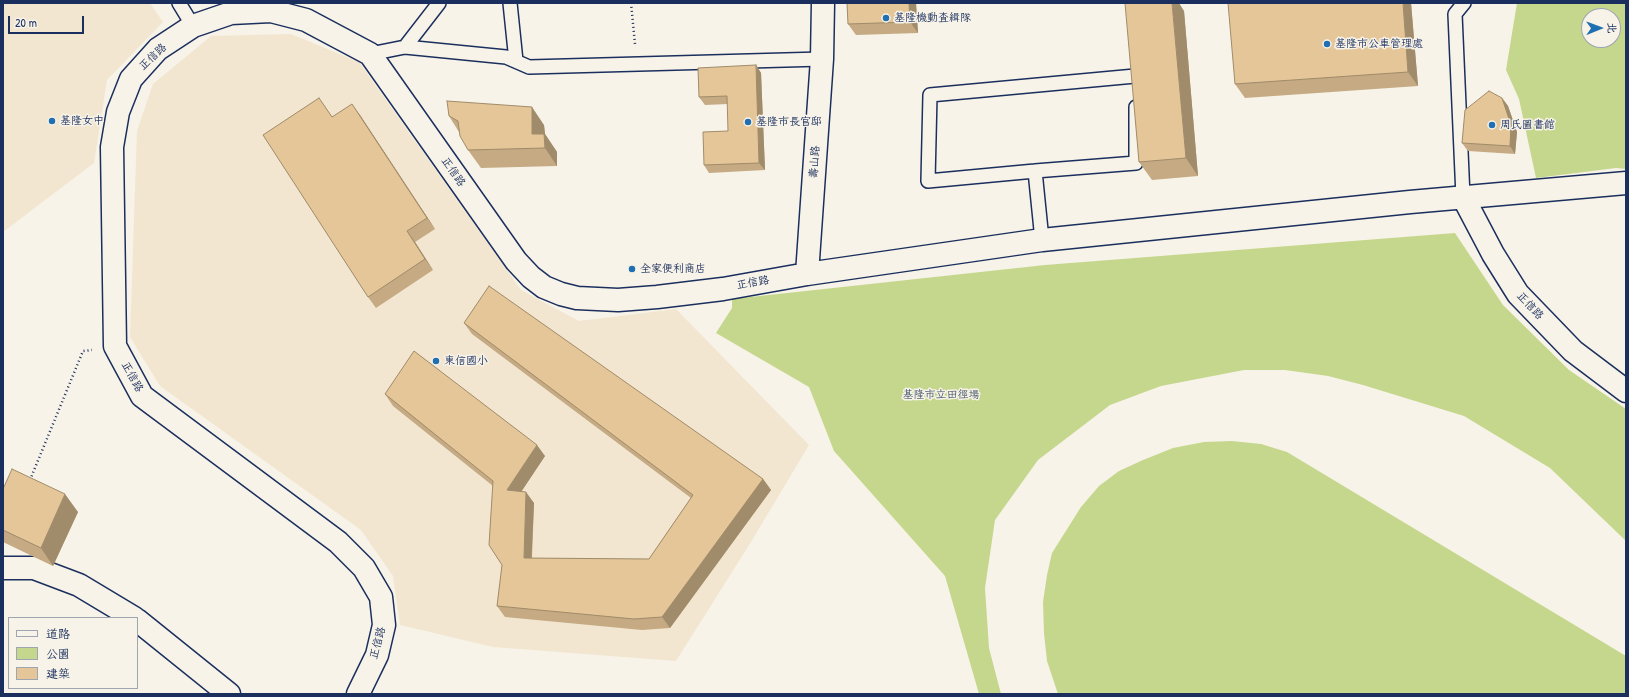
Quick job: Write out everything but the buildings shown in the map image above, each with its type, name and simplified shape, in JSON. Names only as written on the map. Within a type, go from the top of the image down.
[{"type":"street","name":"壽山路","points":[[807,274],[822,59],[823,3]]},
{"type":"street","name":"正信路","points":[[358,694],[376,655],[384,625],[381,597],[364,568],[338,542],[142,396],[115,346],[112,147],[118,112],[131,79],[158,49],[193,26],[231,13],[271,11],[306,20],[370,54],[516,261],[530,276],[544,287],[576,298],[618,300],[724,289],[807,274],[1042,240],[1463,197],[1626,183]]},
{"type":"street","name":"正信路","points":[[1463,197],[1493,254],[1518,294],[1573,351],[1626,391]]},
{"type":"street","points":[[3,568],[34,568],[79,584],[133,617]]},
{"type":"street","points":[[138,621],[229,694]]},
{"type":"lane","points":[[179,3],[193,26]]},
{"type":"lane","points":[[405,48],[438,3]]},
{"type":"lane","points":[[510,3],[516,61]]},
{"type":"lane","points":[[1463,197],[1455,14],[1464,3]]},
{"type":"lane","points":[[370,54],[405,48],[506,57],[529,67],[822,59]]},
{"type":"lane","points":[[1135,62],[1136,163],[928,182],[930,95],[1135,76]]},
{"type":"lane","points":[[1036,171],[1042,240]]},
{"type":"path","points":[[631,3],[638,65]]},
{"type":"path","points":[[30,482],[82,351],[115,346]]},
{"type":"shaded area","name":"基隆女中","points":[[3,3],[150,3],[163,22],[107,80],[94,163],[3,232]]},
{"type":"shaded area","name":"東信國小","points":[[291,34],[359,62],[521,290],[579,321],[676,309],[809,445],[751,542],[676,661],[493,647],[400,625],[393,576],[361,530],[160,386],[130,337],[137,131],[153,84],[211,36]]},
{"type":"green space","points":[[1517,3],[1626,3],[1626,169],[1616,168],[1536,178],[1519,99],[1506,70]]},
{"type":"green space","name":"基隆市立田徑場","points":[[1455,233],[1503,305],[1569,370],[1626,409],[1626,541],[1550,468],[1464,416],[1363,385],[1328,376],[1285,370],[1244,370],[1161,386],[1110,405],[1038,460],[995,520],[985,588],[989,648],[1001,694],[979,694],[945,576],[834,451],[809,387],[716,333],[732,308],[732,299],[1045,265]]},
{"type":"green space","points":[[1232,441],[1261,444],[1287,452],[1626,656],[1626,694],[1058,694],[1047,661],[1043,602],[1052,553],[1081,507],[1099,486],[1119,471],[1143,460],[1173,448],[1204,442]]},
{"type":"place","name":"基隆機動查緝隊","points":[[886,18]]},
{"type":"place","name":"基隆市公車管理處","points":[[1327,44]]},
{"type":"place","name":"基隆女中","points":[[52,121]]},
{"type":"place","name":"基隆市長官邸","points":[[748,122]]},
{"type":"place","name":"周氏圖書館","points":[[1492,125]]},
{"type":"place","name":"全家便利商店","points":[[632,269]]},
{"type":"place","name":"東信國小","points":[[436,361]]}]
